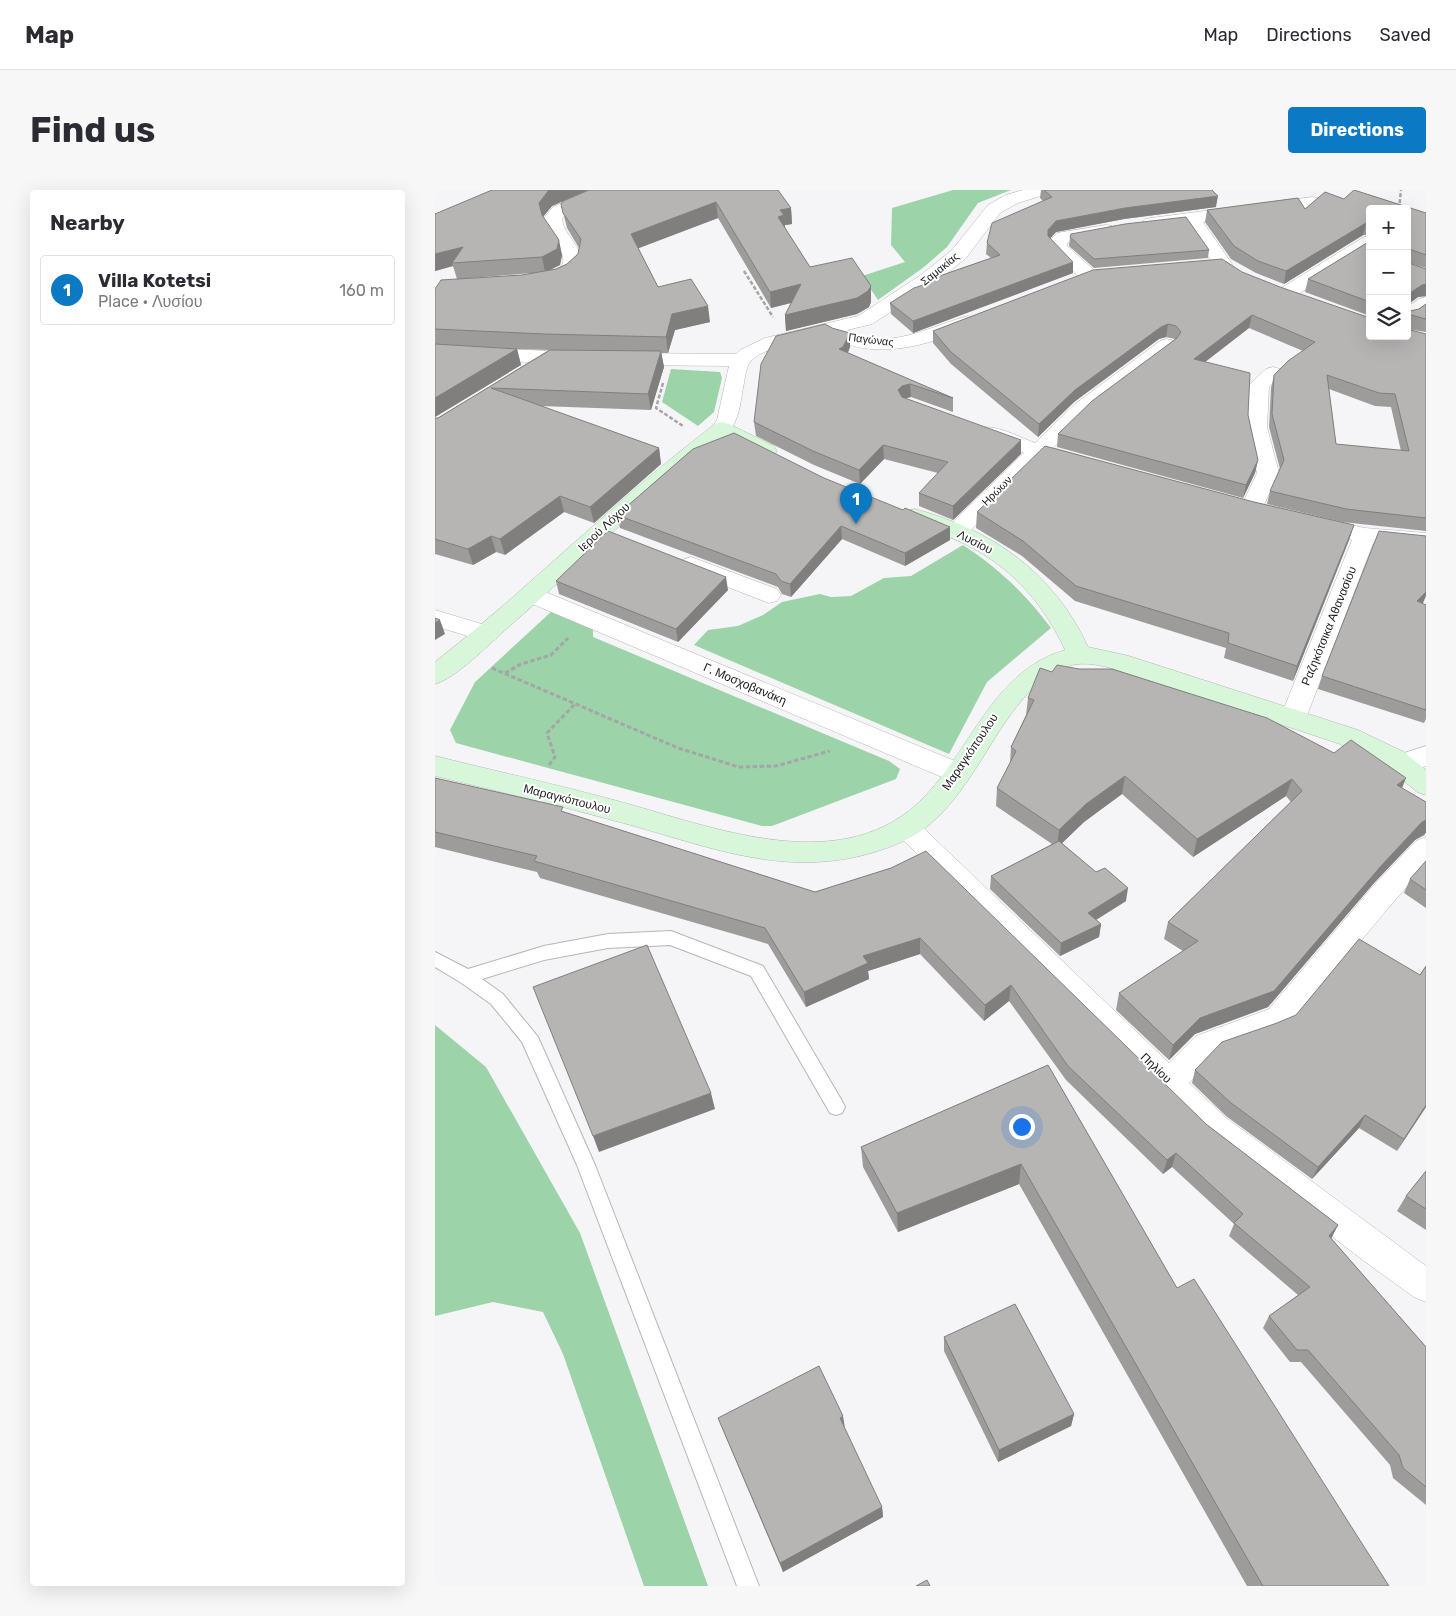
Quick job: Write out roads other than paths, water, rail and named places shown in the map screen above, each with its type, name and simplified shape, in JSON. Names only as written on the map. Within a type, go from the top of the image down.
[{"type":"main road","points":[[713,434],[782,459]]},
{"type":"main road","name":"Ιερού Λόχου","points":[[435,675],[487,634],[531,594],[610,533],[682,458],[713,434]]},
{"type":"main road","name":"Λυσίου","points":[[900,510],[956,532],[999,554],[1030,581],[1065,625],[1079,655]]},
{"type":"main road","name":"Μαραγκόπουλου","points":[[435,766],[619,812],[720,841],[779,852],[802,853],[850,848],[872,842],[906,827],[931,808],[959,774],[1003,704],[1016,689],[1030,676],[1054,663],[1079,655],[1096,656],[1120,662],[1349,737],[1377,748],[1401,764],[1426,785]]},
{"type":"street","points":[[531,282],[557,278],[569,270],[573,263],[572,251],[555,228],[553,218],[559,211],[608,190]]},
{"type":"street","name":"Σαμακίας","points":[[741,360],[751,351],[762,345],[865,320],[928,280],[963,250],[993,208],[1011,199],[1041,190]]},
{"type":"street","points":[[1108,274],[1081,279],[1058,247],[1057,242],[1063,238],[1129,226],[1313,202]]},
{"type":"street","points":[[1191,218],[1223,264],[1240,274]]},
{"type":"street","points":[[1285,294],[1366,248]]},
{"type":"street","points":[[1204,266],[1223,264]]},
{"type":"street","points":[[1266,287],[1310,303]]},
{"type":"street","points":[[1411,313],[1426,303]]},
{"type":"street","name":"Παγώνας","points":[[829,328],[840,336],[851,340],[896,344],[931,336],[982,316]]},
{"type":"street","name":"Ηρώων","points":[[956,532],[1082,408],[1167,345]]},
{"type":"street","points":[[435,352],[550,357],[741,360],[736,374],[727,420],[713,434]]},
{"type":"street","points":[[515,377],[550,357]]},
{"type":"street","points":[[1273,373],[1259,385],[1257,426],[1268,473],[1242,506],[1274,514]]},
{"type":"street","points":[[965,425],[1038,451],[1093,466]]},
{"type":"street","points":[[1297,520],[1365,534],[1426,540]]},
{"type":"street","name":"Ραζηκότσικα Αθανασίου","points":[[1293,718],[1365,534]]},
{"type":"street","points":[[672,557],[769,595]]},
{"type":"street","name":"Γ. Μοσχοβανάκη","points":[[531,594],[959,774]]},
{"type":"street","points":[[435,618],[487,634]]},
{"type":"street","points":[[1401,764],[1426,756]]},
{"type":"street","name":"Πηλίου","points":[[906,827],[1170,1082],[1214,1127],[1426,1286]]},
{"type":"street","points":[[1170,1082],[1207,1045],[1262,1026],[1279,1018],[1385,892],[1426,848]]},
{"type":"lane","points":[[466,976],[544,953],[609,941],[671,938],[757,971],[836,1108]]},
{"type":"lane","points":[[435,959],[466,976],[497,999],[529,1038],[587,1165],[748,1586]]},
{"type":"place","name":"Villa Kotetsi","points":[[856,524]]}]
